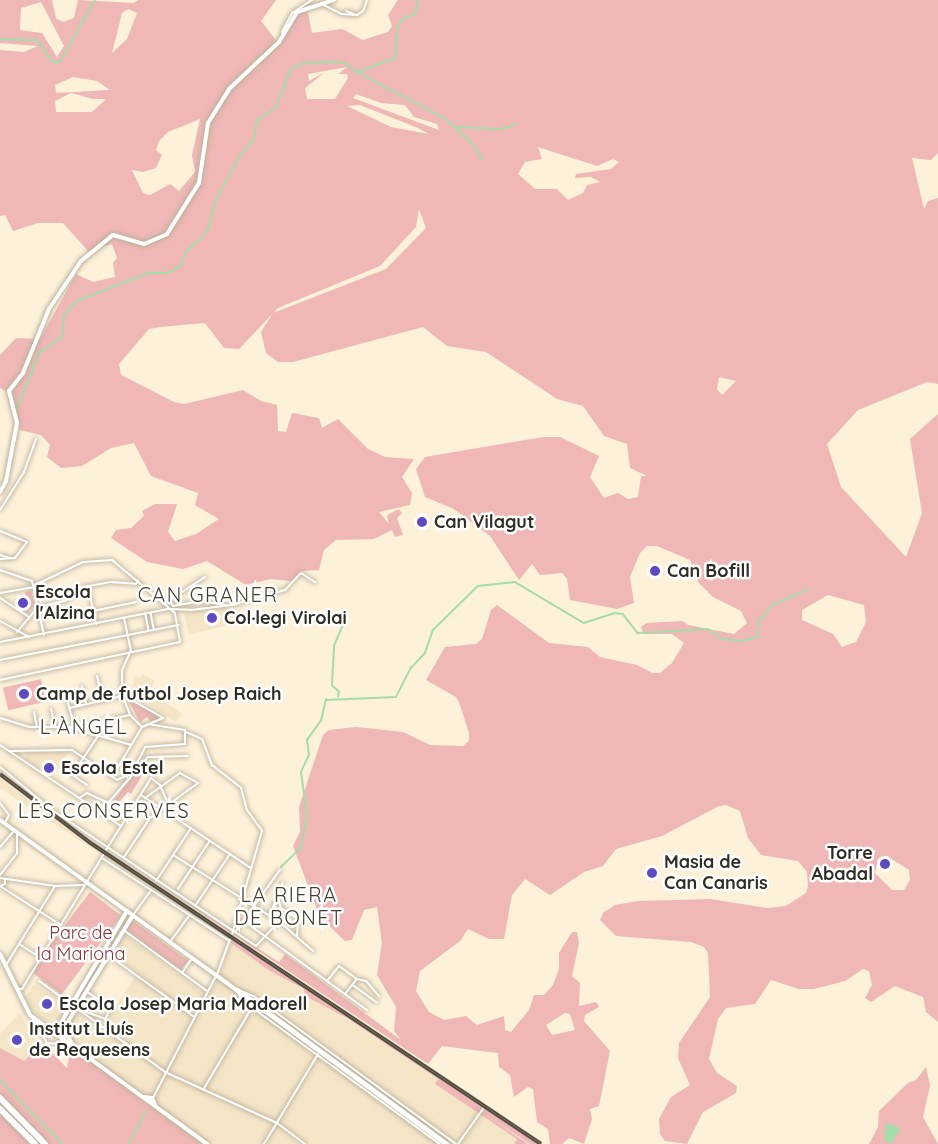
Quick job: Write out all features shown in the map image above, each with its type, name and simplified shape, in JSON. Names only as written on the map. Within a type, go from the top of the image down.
[{"type":"highway","points":[[0,1098],[45,1144]]},
{"type":"highway","points":[[0,1109],[35,1144]]},
{"type":"main road","points":[[0,489],[6,481],[17,419],[9,391],[23,373],[49,309],[81,261],[113,235],[146,244],[161,239],[171,230],[201,179],[208,123],[218,105],[233,85],[281,39],[295,14],[333,0]]},
{"type":"main road","points":[[2,822],[127,910],[237,990],[248,1002],[447,1144]]},
{"type":"main road","points":[[64,1039],[61,1026],[105,953],[127,910]]},
{"type":"main road","points":[[105,953],[133,915]]},
{"type":"main road","points":[[0,954],[30,1015],[143,1096],[152,1100],[207,1144]]},
{"type":"main road","points":[[73,1046],[67,1035],[74,1006]]},
{"type":"main road","points":[[49,1029],[61,1026],[69,1020]]},
{"type":"street","points":[[282,32],[292,14],[320,3],[342,14],[357,15],[363,11],[367,0]]},
{"type":"street","points":[[346,11],[357,15]]},
{"type":"street","points":[[0,510],[24,472],[36,438]]},
{"type":"street","points":[[0,531],[27,542],[12,559],[2,558]]},
{"type":"street","points":[[0,593],[34,587],[83,562],[112,560],[161,598],[176,614],[179,625],[178,645],[0,680]]},
{"type":"street","points":[[0,570],[27,577],[34,587],[44,635]]},
{"type":"street","points":[[0,642],[32,638],[163,609],[178,610],[226,605],[289,588],[301,573],[315,582]]},
{"type":"street","points":[[161,598],[170,600],[205,577]]},
{"type":"street","points":[[136,584],[138,579]]},
{"type":"street","points":[[17,632],[28,616],[38,607],[65,601],[88,586],[136,584],[150,589]]},
{"type":"street","points":[[88,586],[96,624]]},
{"type":"street","points":[[0,598],[28,616]]},
{"type":"street","points":[[161,598],[163,609]]},
{"type":"street","points":[[170,600],[173,606],[200,601],[226,605]]},
{"type":"street","points":[[93,610],[136,602]]},
{"type":"street","points":[[176,614],[178,610]]},
{"type":"street","points":[[151,612],[155,630]]},
{"type":"street","points":[[145,613],[149,631]]},
{"type":"street","points":[[124,618],[131,653],[121,676],[122,695],[130,715],[142,727]]},
{"type":"street","points":[[0,621],[22,635],[32,638]]},
{"type":"street","points":[[0,660],[179,625]]},
{"type":"street","points":[[20,640],[22,635]]},
{"type":"street","points":[[123,655],[126,661]]},
{"type":"street","points":[[97,676],[103,700]]},
{"type":"street","points":[[82,686],[86,704]]},
{"type":"street","points":[[65,693],[74,727]]},
{"type":"street","points":[[69,708],[122,695],[163,717],[160,723],[147,724],[142,727],[112,777]]},
{"type":"street","points":[[51,709],[55,727]]},
{"type":"street","points":[[34,712],[37,727]]},
{"type":"street","points":[[0,718],[37,727],[74,727],[130,715]]},
{"type":"street","points":[[147,724],[186,732],[202,739],[212,765],[241,788],[247,810],[261,828],[252,868],[232,932]]},
{"type":"street","points":[[74,727],[132,745]]},
{"type":"street","points":[[9,751],[72,750],[120,780],[132,773],[145,747],[181,747],[186,740],[186,732]]},
{"type":"street","points":[[87,785],[72,775],[98,736]]},
{"type":"street","points":[[0,745],[121,826]]},
{"type":"street","points":[[79,798],[87,793],[108,802],[148,757],[188,756]]},
{"type":"street","points":[[0,767],[106,849],[258,947],[278,922]]},
{"type":"street","points":[[123,859],[150,818],[197,785],[180,773],[145,798]]},
{"type":"street","points":[[106,849],[151,778],[160,786],[169,804]]},
{"type":"street","points":[[141,795],[252,868]]},
{"type":"street","points":[[0,803],[9,815],[2,822]]},
{"type":"street","points":[[156,881],[191,828]]},
{"type":"street","points":[[0,847],[16,831]]},
{"type":"street","points":[[9,893],[5,881],[0,876],[17,853],[16,831]]},
{"type":"street","points":[[178,889],[210,840]]},
{"type":"street","points":[[195,906],[230,854]]},
{"type":"street","points":[[173,855],[278,922],[313,951]]},
{"type":"street","points":[[16,987],[22,989],[102,856],[150,892],[229,940],[216,975],[152,1100]]},
{"type":"street","points":[[232,932],[244,921],[280,870]]},
{"type":"street","points":[[5,881],[55,886],[86,883]]},
{"type":"street","points":[[5,881],[0,886],[61,925]]},
{"type":"street","points":[[269,917],[283,883]]},
{"type":"street","points":[[6,964],[55,886]]},
{"type":"street","points":[[133,915],[150,892]]},
{"type":"street","points":[[278,897],[280,908],[298,919],[297,936]]},
{"type":"street","points":[[170,942],[188,916]]},
{"type":"street","points":[[244,921],[367,1010]]},
{"type":"street","points":[[123,927],[126,934],[207,991]]},
{"type":"street","points":[[19,944],[41,958]]},
{"type":"street","points":[[105,953],[193,1016]]},
{"type":"street","points":[[182,973],[193,958]]},
{"type":"street","points":[[327,981],[339,966],[357,979],[366,981],[379,996]]},
{"type":"street","points":[[345,994],[357,979]]},
{"type":"street","points":[[39,981],[165,1072],[277,1123],[305,1144]]},
{"type":"street","points":[[353,985],[376,1002]]},
{"type":"street","points":[[237,990],[258,999],[457,1144],[483,1109]]},
{"type":"street","points":[[74,1006],[89,1010],[105,1019],[111,1008],[89,993]]},
{"type":"street","points":[[258,999],[248,1002],[440,1144]]},
{"type":"street","points":[[204,1090],[252,1007]]},
{"type":"street","points":[[30,1015],[47,1043],[73,1046]]},
{"type":"street","points":[[264,1144],[320,1054]]},
{"type":"shaded area","name":"Col·legi Virolai","points":[[219,608],[237,609],[239,622],[189,635],[184,613]]},
{"type":"shaded area","points":[[143,674],[155,681],[152,687],[163,696],[162,700],[182,714],[175,722],[131,691],[135,675],[140,678]]},
{"type":"shaded area","name":"Escola Estel","points":[[70,751],[53,777],[25,759],[26,752]]},
{"type":"shaded area","points":[[0,769],[103,849],[544,1144],[537,1144],[0,788]]},
{"type":"shaded area","points":[[125,935],[208,996],[218,981],[231,943],[439,1079],[435,1084],[518,1139],[514,1144],[202,1144],[71,1047],[68,1030],[73,1017],[78,1015],[101,1030],[137,973],[112,954]]},
{"type":"shaded area","name":"Escola Josep Maria Madorell","points":[[34,984],[65,1003],[66,1010],[57,1024],[50,1025],[31,1009],[25,998]]},
{"type":"shaded area","name":"Institut Lluís de Requesens","points":[[20,1013],[38,1045],[24,1061],[0,1048],[0,1034]]},
{"type":"shaded area","points":[[886,1123],[901,1128],[891,1144],[884,1140]]},
{"type":"green space","points":[[0,0],[52,0],[56,18],[63,22],[74,18],[78,0],[134,3],[138,0],[276,0],[261,21],[279,44],[295,15],[307,8],[312,33],[342,29],[363,40],[388,32],[392,26],[388,15],[398,0],[938,0],[938,153],[931,160],[912,158],[924,209],[928,201],[938,198],[938,384],[927,382],[858,410],[827,444],[841,487],[906,557],[922,513],[910,439],[938,414],[938,1022],[926,1012],[923,997],[895,986],[871,1002],[865,998],[872,985],[869,971],[863,969],[845,981],[814,989],[799,989],[771,980],[755,1004],[726,1008],[718,1019],[709,1059],[717,1073],[737,1086],[736,1093],[703,1112],[687,1144],[665,1141],[660,1134],[659,1119],[671,1097],[690,1085],[678,1058],[679,1043],[710,997],[708,953],[704,947],[691,942],[616,936],[600,920],[603,913],[615,905],[638,901],[710,899],[767,908],[786,906],[806,893],[808,886],[807,872],[798,861],[761,855],[748,838],[740,811],[726,805],[719,806],[662,836],[616,849],[603,866],[584,872],[550,895],[525,879],[512,895],[504,939],[489,939],[468,929],[460,941],[420,971],[416,991],[429,1012],[444,1020],[466,1016],[477,1025],[504,1016],[505,1030],[511,1032],[529,1010],[534,995],[544,995],[553,985],[559,969],[559,953],[572,932],[577,932],[579,943],[572,976],[580,983],[579,1006],[596,1002],[599,1007],[585,1015],[584,1021],[610,1051],[599,1106],[590,1109],[592,1119],[584,1144],[569,1138],[562,1144],[550,1144],[548,1129],[537,1122],[533,1089],[528,1087],[514,1097],[510,1075],[499,1067],[498,1053],[442,1046],[428,1064],[84,835],[279,962],[285,954],[401,1040],[394,1031],[396,1007],[377,975],[382,943],[377,907],[364,910],[352,940],[345,941],[320,917],[293,846],[300,832],[299,807],[323,735],[329,730],[356,727],[403,732],[430,745],[463,746],[469,741],[469,733],[456,697],[426,680],[445,647],[476,644],[482,639],[491,610],[497,605],[549,643],[588,647],[600,657],[637,665],[652,673],[660,673],[672,663],[684,643],[672,634],[644,634],[641,627],[647,623],[682,621],[688,625],[734,634],[747,623],[741,611],[713,597],[698,582],[690,560],[657,546],[647,546],[640,553],[630,577],[634,603],[617,609],[570,600],[567,579],[562,573],[540,575],[532,564],[519,580],[490,536],[454,509],[425,497],[416,469],[425,457],[543,437],[560,437],[599,456],[590,477],[604,498],[618,493],[628,499],[638,497],[641,476],[647,476],[630,468],[627,444],[604,436],[583,406],[557,399],[486,352],[447,346],[423,327],[293,362],[278,362],[266,353],[261,332],[273,314],[239,349],[224,348],[205,323],[160,327],[149,329],[119,364],[121,375],[174,402],[184,404],[243,390],[261,401],[277,405],[278,431],[286,432],[292,413],[319,418],[322,428],[338,419],[368,449],[385,457],[414,459],[402,477],[412,493],[410,505],[379,512],[389,524],[387,515],[399,509],[402,513],[397,518],[403,535],[395,537],[392,530],[374,539],[336,540],[324,550],[319,570],[302,571],[291,581],[271,579],[246,585],[207,561],[183,569],[147,562],[111,538],[116,530],[131,528],[144,516],[142,511],[155,504],[177,504],[168,532],[175,541],[196,534],[219,519],[195,505],[198,493],[151,476],[134,443],[111,448],[82,466],[61,468],[47,457],[50,445],[41,435],[20,430],[10,394],[0,388],[0,355],[16,338],[40,339],[76,274],[93,282],[115,277],[113,263],[117,258],[112,244],[88,251],[63,223],[38,223],[13,231],[5,215],[0,216],[0,50],[24,52],[38,46],[0,43]],"holes":[[[41,2],[64,46],[57,57],[42,33],[20,30],[21,8]],[[128,9],[137,13],[127,39],[112,53],[122,13]],[[347,67],[338,74],[347,74],[348,78],[335,99],[307,99],[305,88],[325,72],[309,81],[308,74]],[[73,77],[97,81],[110,90],[56,93],[55,85]],[[71,93],[93,99],[106,99],[92,112],[56,112],[55,101]],[[356,94],[381,103],[405,105],[414,117],[437,124],[439,130],[353,98]],[[360,105],[429,134],[391,127],[347,106]],[[200,119],[192,155],[195,172],[179,191],[170,184],[150,195],[143,193],[132,170],[143,172],[156,168],[162,155],[156,150],[159,141],[168,132]],[[538,147],[597,166],[613,159],[619,162],[611,169],[576,174],[575,178],[591,177],[600,182],[587,185],[583,193],[568,200],[557,189],[535,189],[518,174],[525,162],[542,159]],[[419,209],[426,228],[386,269],[273,313],[278,308],[380,266],[416,227]],[[719,377],[736,381],[722,395],[717,389]],[[828,595],[864,605],[866,622],[856,642],[842,647],[833,634],[802,620],[802,610]],[[887,856],[909,870],[910,880],[904,890],[892,890],[875,873],[878,859]],[[565,1013],[570,1014],[575,1030],[552,1035],[546,1025]]]},
{"type":"green space","name":"Escola l'Alzina","points":[[31,591],[35,606],[27,613],[16,605],[15,599],[26,598],[25,592]]},
{"type":"green space","name":"Camp de futbol Josep Raich","points":[[41,679],[46,701],[8,710],[3,688]]},
{"type":"green space","points":[[128,700],[161,719],[150,721],[147,717],[140,722]]},
{"type":"green space","points":[[137,771],[143,774],[131,794],[128,792],[112,810],[108,808]]},
{"type":"green space","name":"Parc de la Mariona","points":[[90,892],[121,915],[62,995],[30,971]]},
{"type":"green space","name":"Parc de la Mariona","points":[[132,920],[188,961],[181,970],[125,930]]},
{"type":"green space","points":[[233,940],[537,1144],[530,1144],[483,1113],[528,1144],[514,1144],[517,1139],[435,1084],[438,1079],[347,1018],[305,996],[304,989],[270,971],[231,943]]},
{"type":"green space","points":[[42,1043],[67,1068],[71,1047],[202,1144],[0,1144],[0,1048],[24,1061]]},
{"type":"green space","points":[[926,1067],[930,1086],[923,1117],[938,1144],[869,1144],[878,1127],[879,1111],[908,1083],[916,1080]]},
{"type":"waterway","points":[[0,39],[37,40],[53,62],[60,62],[95,0]]},
{"type":"waterway","points":[[357,72],[395,58],[398,25],[406,17],[415,15],[418,0]]},
{"type":"waterway","points":[[16,410],[40,352],[62,337],[64,315],[77,301],[148,273],[168,273],[181,266],[186,252],[208,230],[215,202],[239,157],[254,139],[257,121],[276,107],[291,69],[304,63],[338,62],[346,63],[356,72]]},
{"type":"waterway","points":[[357,72],[446,119],[474,145],[482,159]]},
{"type":"waterway","points":[[455,127],[502,129],[516,124]]},
{"type":"waterway","points":[[281,867],[301,848],[307,816],[301,772],[309,755],[307,740],[321,721],[326,700],[396,697],[411,668],[425,653],[433,630],[478,586],[515,582],[584,623],[614,613],[623,614],[638,633],[708,629],[723,639],[741,641],[758,637],[758,622],[773,605],[809,589]]},
{"type":"waterway","points":[[338,697],[339,692],[332,686],[334,646],[343,625]]},
{"type":"waterway","points":[[0,1080],[63,1144]]},
{"type":"waterway","points":[[129,1144],[145,1112]]},
{"type":"railway","points":[[0,774],[92,844],[541,1144]]},
{"type":"place","name":"Can Vilagut","points":[[422,522]]},
{"type":"place","name":"Can Bofill","points":[[655,571]]},
{"type":"place","name":"Escola l'Alzina","points":[[23,603]]},
{"type":"place","name":"Col·legi Virolai","points":[[212,618]]},
{"type":"place","name":"Camp de futbol Josep Raich","points":[[24,694]]},
{"type":"place","name":"Escola Estel","points":[[49,768]]},
{"type":"place","name":"Torre Abadal","points":[[885,864]]},
{"type":"place","name":"Masia de Can Canaris","points":[[652,873]]},
{"type":"place","name":"Escola Josep Maria Madorell","points":[[47,1004]]},
{"type":"place","name":"Institut Lluís de Requesens","points":[[17,1040]]},
{"type":"district","name":"CAN GRANER","points":[[208,594]]},
{"type":"district","name":"L'ÀNGEL","points":[[84,726]]},
{"type":"district","name":"LES CONSERVES","points":[[104,810]]},
{"type":"district","name":"LA RIERA DE BONET","points":[[289,906]]}]
